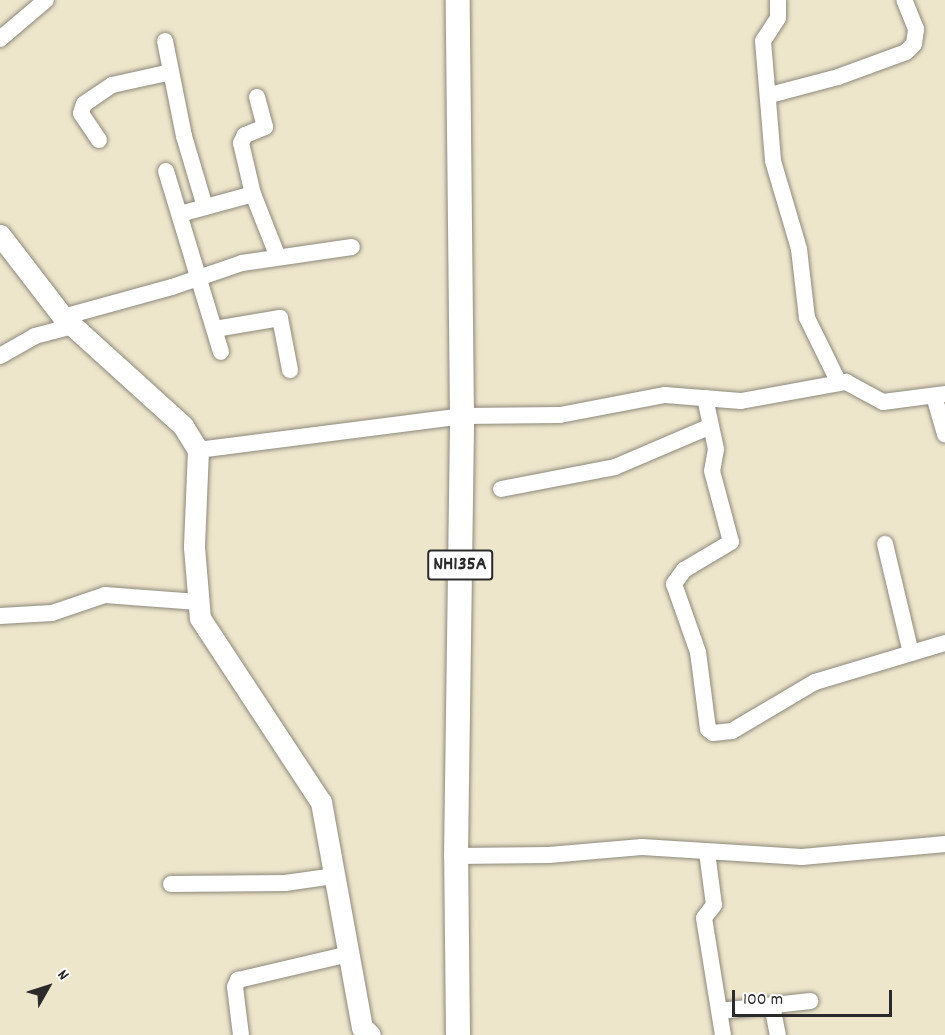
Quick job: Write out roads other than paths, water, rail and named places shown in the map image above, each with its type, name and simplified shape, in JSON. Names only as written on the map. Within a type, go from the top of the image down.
[{"type":"highway","name":"NH135A","points":[[458,0],[462,416],[456,856],[458,1035]]},
{"type":"main road","points":[[0,235],[67,321],[183,426],[198,450],[194,548],[198,606],[321,802],[362,1027],[370,1035]]},
{"type":"street","points":[[0,39],[45,0]]},
{"type":"street","points":[[778,0],[778,18],[763,41],[770,95],[773,161],[800,249],[807,318],[839,383]]},
{"type":"street","points":[[770,95],[838,77],[906,52],[914,44],[916,29],[904,0]]},
{"type":"street","points":[[165,41],[184,136],[205,207]]},
{"type":"street","points":[[99,140],[81,112],[84,104],[112,85],[171,72]]},
{"type":"street","points":[[257,97],[265,127],[244,135],[241,143],[253,194],[277,255]]},
{"type":"street","points":[[166,171],[221,352]]},
{"type":"street","points":[[180,214],[253,194]]},
{"type":"street","points":[[0,356],[67,321],[200,278],[277,255],[352,247]]},
{"type":"street","points":[[215,329],[280,318],[290,370]]},
{"type":"street","points":[[198,450],[462,416],[561,415],[665,395],[741,401],[839,383],[853,385],[883,402],[940,395],[945,434]]},
{"type":"street","points":[[705,398],[716,448],[712,471],[731,542],[684,570],[674,584],[698,652],[708,729],[713,733],[732,731],[815,682],[945,643]]},
{"type":"street","points":[[501,489],[615,467],[711,426]]},
{"type":"street","points":[[885,544],[911,653]]},
{"type":"street","points":[[0,616],[52,613],[112,595],[198,606]]},
{"type":"street","points":[[456,856],[549,855],[623,847],[812,856],[945,844]]},
{"type":"street","points":[[707,852],[714,903],[704,918],[723,1035]]},
{"type":"street","points":[[171,884],[273,884],[334,876]]},
{"type":"street","points":[[241,1035],[235,987],[238,980],[349,954]]},
{"type":"street","points":[[720,1011],[810,1001]]},
{"type":"street","points":[[772,1005],[778,1035]]}]
